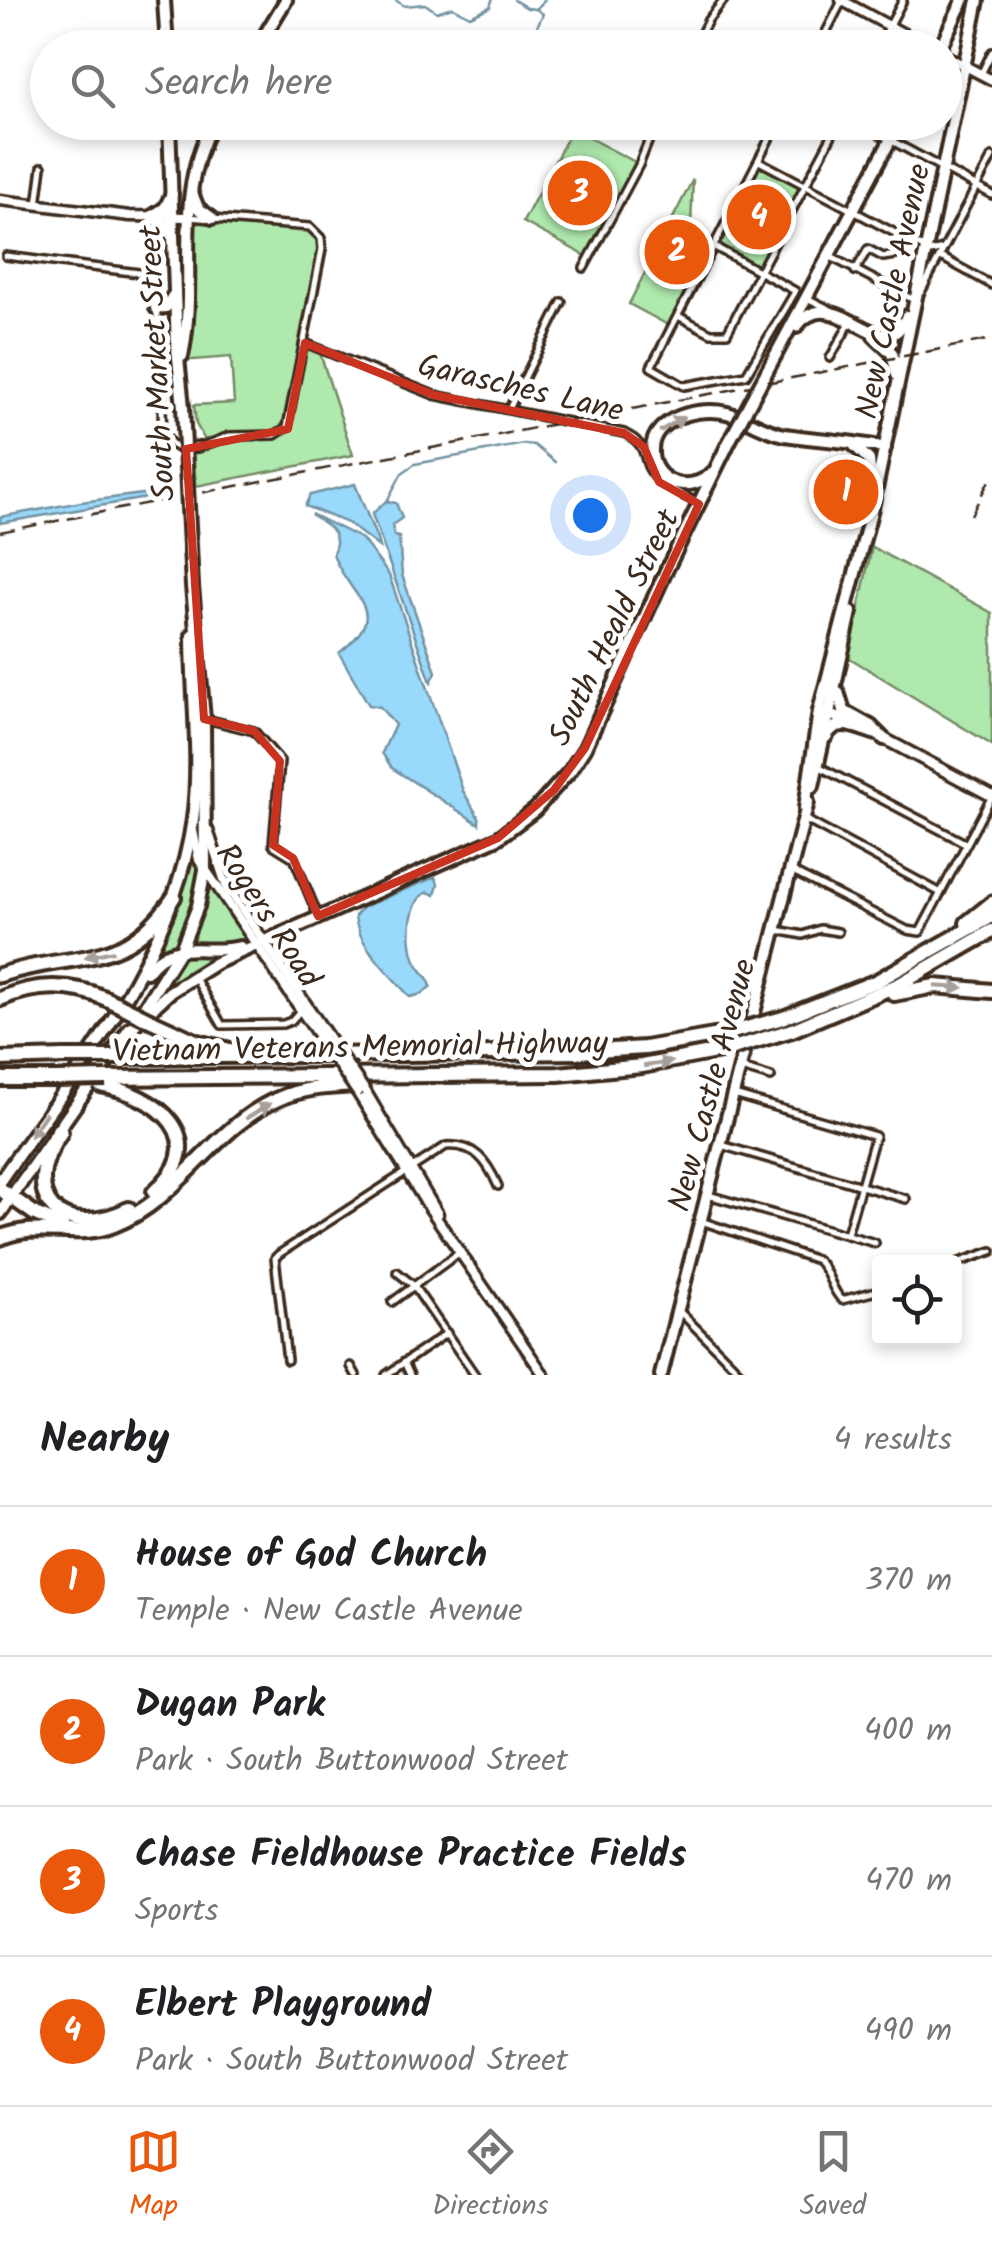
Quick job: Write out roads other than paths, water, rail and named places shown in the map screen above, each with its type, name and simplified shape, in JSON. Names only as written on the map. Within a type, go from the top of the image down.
[{"type":"highway","points":[[0,975],[124,947],[152,926],[174,897]]},
{"type":"highway","points":[[877,982],[992,903]]},
{"type":"highway","name":"Vietnam Veterans Memorial Highway","points":[[0,1058],[595,1052],[645,1048],[725,1034],[783,1018],[877,982],[992,916]]},
{"type":"highway","name":"Vietnam Veterans Memorial Highway","points":[[103,1081],[558,1074],[642,1066],[726,1050],[840,1012],[900,984],[992,931]]},
{"type":"highway","points":[[0,999],[31,988],[59,986],[85,990],[222,1049],[302,1054]]},
{"type":"highway","points":[[840,1012],[924,987],[992,991]]},
{"type":"highway","points":[[0,1238],[27,1229],[94,1230],[120,1222],[157,1200],[250,1114],[292,1093],[328,1086],[526,1080],[558,1074]]},
{"type":"highway","points":[[0,1079],[103,1081],[145,1098],[171,1121],[178,1140],[177,1155],[171,1174],[162,1185],[136,1204],[111,1216],[85,1220],[67,1216],[49,1201],[41,1178],[44,1158],[61,1132],[58,1130]]},
{"type":"highway","points":[[0,1213],[6,1193],[39,1216],[62,1225],[84,1228],[120,1222]]},
{"type":"main road","points":[[164,0],[165,30]]},
{"type":"main road","points":[[268,30],[286,0]]},
{"type":"main road","name":"New Castle Avenue","points":[[962,75],[978,0]]},
{"type":"main road","points":[[949,30],[964,4],[972,6],[973,22]]},
{"type":"main road","name":"South Market Street","points":[[128,1031],[182,948],[198,906],[205,870],[206,823],[170,140]]},
{"type":"main road","points":[[181,362],[187,316],[190,183],[202,140]]},
{"type":"main road","name":"South Heald Street","points":[[128,1031],[194,975],[259,942],[498,838],[554,790],[585,748],[699,504],[792,329],[800,294],[829,256],[891,140]]},
{"type":"main road","name":"New Castle Avenue","points":[[661,1375],[791,871],[885,448],[948,140]]},
{"type":"main road","points":[[187,238],[197,223],[212,218],[194,202],[190,183]]},
{"type":"main road","points":[[172,193],[165,208],[151,217],[165,225],[174,239]]},
{"type":"main road","points":[[156,308],[168,305],[175,290]]},
{"type":"main road","points":[[853,323],[877,335],[892,335],[903,326],[913,302]]},
{"type":"main road","points":[[792,329],[813,313],[840,314],[888,346],[895,358],[898,381]]},
{"type":"main road","points":[[720,465],[700,483],[674,483],[662,476],[654,464],[654,438],[674,418],[716,411],[782,434],[885,448]]},
{"type":"main road","points":[[844,440],[857,446],[870,460],[872,508]]},
{"type":"main road","name":"New Castle Avenue","points":[[804,813],[817,764],[824,712],[837,684],[849,630],[852,592]]},
{"type":"main road","points":[[837,684],[844,710],[880,736]]},
{"type":"main road","points":[[824,712],[880,736],[992,796]]},
{"type":"main road","name":"South Market Street","points":[[126,1002],[148,961],[186,859],[193,817],[199,717]]},
{"type":"main road","points":[[817,764],[834,726],[844,724],[880,736]]},
{"type":"main road","name":"South Heald Street","points":[[182,948],[229,950],[259,942]]},
{"type":"main road","points":[[0,1181],[160,956],[182,948]]},
{"type":"main road","points":[[6,1193],[58,1130],[128,1031]]},
{"type":"street","points":[[703,30],[724,0]]},
{"type":"street","points":[[827,30],[842,0],[896,30]]},
{"type":"street","points":[[887,30],[903,0]]},
{"type":"street","points":[[980,74],[992,52]]},
{"type":"street","points":[[964,66],[992,80]]},
{"type":"street","points":[[584,268],[649,140]]},
{"type":"street","points":[[770,140],[650,368],[684,386],[746,375],[800,294]]},
{"type":"street","points":[[678,316],[710,332],[727,334],[829,140]]},
{"type":"street","points":[[891,140],[992,194]]},
{"type":"street","points":[[829,256],[913,302],[992,156]]},
{"type":"street","points":[[760,161],[925,248],[936,252],[945,248]]},
{"type":"street","points":[[38,204],[42,166]]},
{"type":"street","points":[[0,200],[151,217],[306,226],[319,234],[322,249],[306,343]]},
{"type":"street","points":[[854,270],[868,250],[883,257],[896,254],[905,238]]},
{"type":"street","points":[[714,247],[840,314]]},
{"type":"street","name":"South Market Street","points":[[6,256],[139,274],[148,281],[156,308],[163,434],[179,449],[229,436],[275,435],[284,430],[292,417],[306,343]]},
{"type":"street","points":[[941,256],[992,284]]},
{"type":"street","points":[[510,409],[562,302]]},
{"type":"street","points":[[830,358],[853,323]]},
{"type":"street","name":"Garasches Lane","points":[[306,343],[423,392],[624,432],[644,447],[652,474],[699,504]]},
{"type":"street","points":[[199,717],[254,731],[280,761],[273,845],[294,858],[318,916]]},
{"type":"street","points":[[817,764],[965,844]]},
{"type":"street","points":[[791,871],[907,930],[920,932],[992,796]]},
{"type":"street","points":[[804,813],[941,893]]},
{"type":"street","name":"Rogers Road","points":[[193,817],[196,853],[205,870],[361,1092],[539,1373]]},
{"type":"street","name":"Rogers Road","points":[[206,823],[226,885],[301,1010],[326,1041]]},
{"type":"street","points":[[777,930],[803,935],[820,929],[838,932]]},
{"type":"street","points":[[194,975],[222,1025],[284,1024],[292,1022],[301,1010]]},
{"type":"street","points":[[741,1068],[771,1077]]},
{"type":"street","points":[[734,1095],[874,1136],[847,1234]]},
{"type":"street","points":[[288,1360],[275,1258],[435,1150],[459,1145],[480,1155],[498,1186]]},
{"type":"street","points":[[721,1145],[906,1198]]},
{"type":"street","points":[[708,1195],[874,1243]]},
{"type":"street","points":[[701,1222],[817,1260],[842,1300],[872,1292]]},
{"type":"street","points":[[962,1261],[992,1251]]},
{"type":"street","points":[[392,1302],[460,1252]]},
{"type":"street","points":[[397,1272],[412,1285],[475,1375]]},
{"type":"street","points":[[678,1310],[744,1375]]},
{"type":"street","points":[[386,1375],[447,1333]]},
{"type":"street","points":[[404,1362],[410,1375]]},
{"type":"street","points":[[351,1366],[356,1375]]},
{"type":"water","points":[[355,484],[379,547],[348,523],[305,506],[310,495]]},
{"type":"water","points":[[158,492],[158,496],[0,523],[0,517]]},
{"type":"water","points":[[386,501],[396,503],[402,518],[392,525],[394,536],[399,537],[402,575],[436,672],[431,682],[372,514]]},
{"type":"water","points":[[311,514],[362,539],[389,575],[463,791],[479,824],[392,768],[382,753],[395,725],[380,707],[369,705],[339,653],[363,627],[364,606],[335,559],[334,533]]},
{"type":"water","points":[[435,877],[435,895],[428,892],[421,897],[411,925],[414,958],[431,986],[410,997],[369,949],[355,916],[363,907]]},
{"type":"waterway","points":[[395,0],[405,6],[425,4],[437,12],[452,7],[470,16],[490,7],[492,0]]},
{"type":"waterway","points":[[514,0],[535,9]]},
{"type":"waterway","points":[[536,9],[545,0]]},
{"type":"waterway","points":[[535,30],[543,14],[536,9]]},
{"type":"waterway","points":[[387,501],[402,473],[415,464],[524,444],[534,445],[555,462]]},
{"type":"railway","points":[[0,532],[992,339]]},
{"type":"railway","points":[[971,515],[992,475]]},
{"type":"place","name":"Chase Fieldhouse Practice Fields","points":[[580,193]]},
{"type":"place","name":"Elbert Playground","points":[[759,217]]},
{"type":"place","name":"Dugan Park","points":[[677,252]]},
{"type":"place","name":"House of God Church","points":[[846,492]]}]
